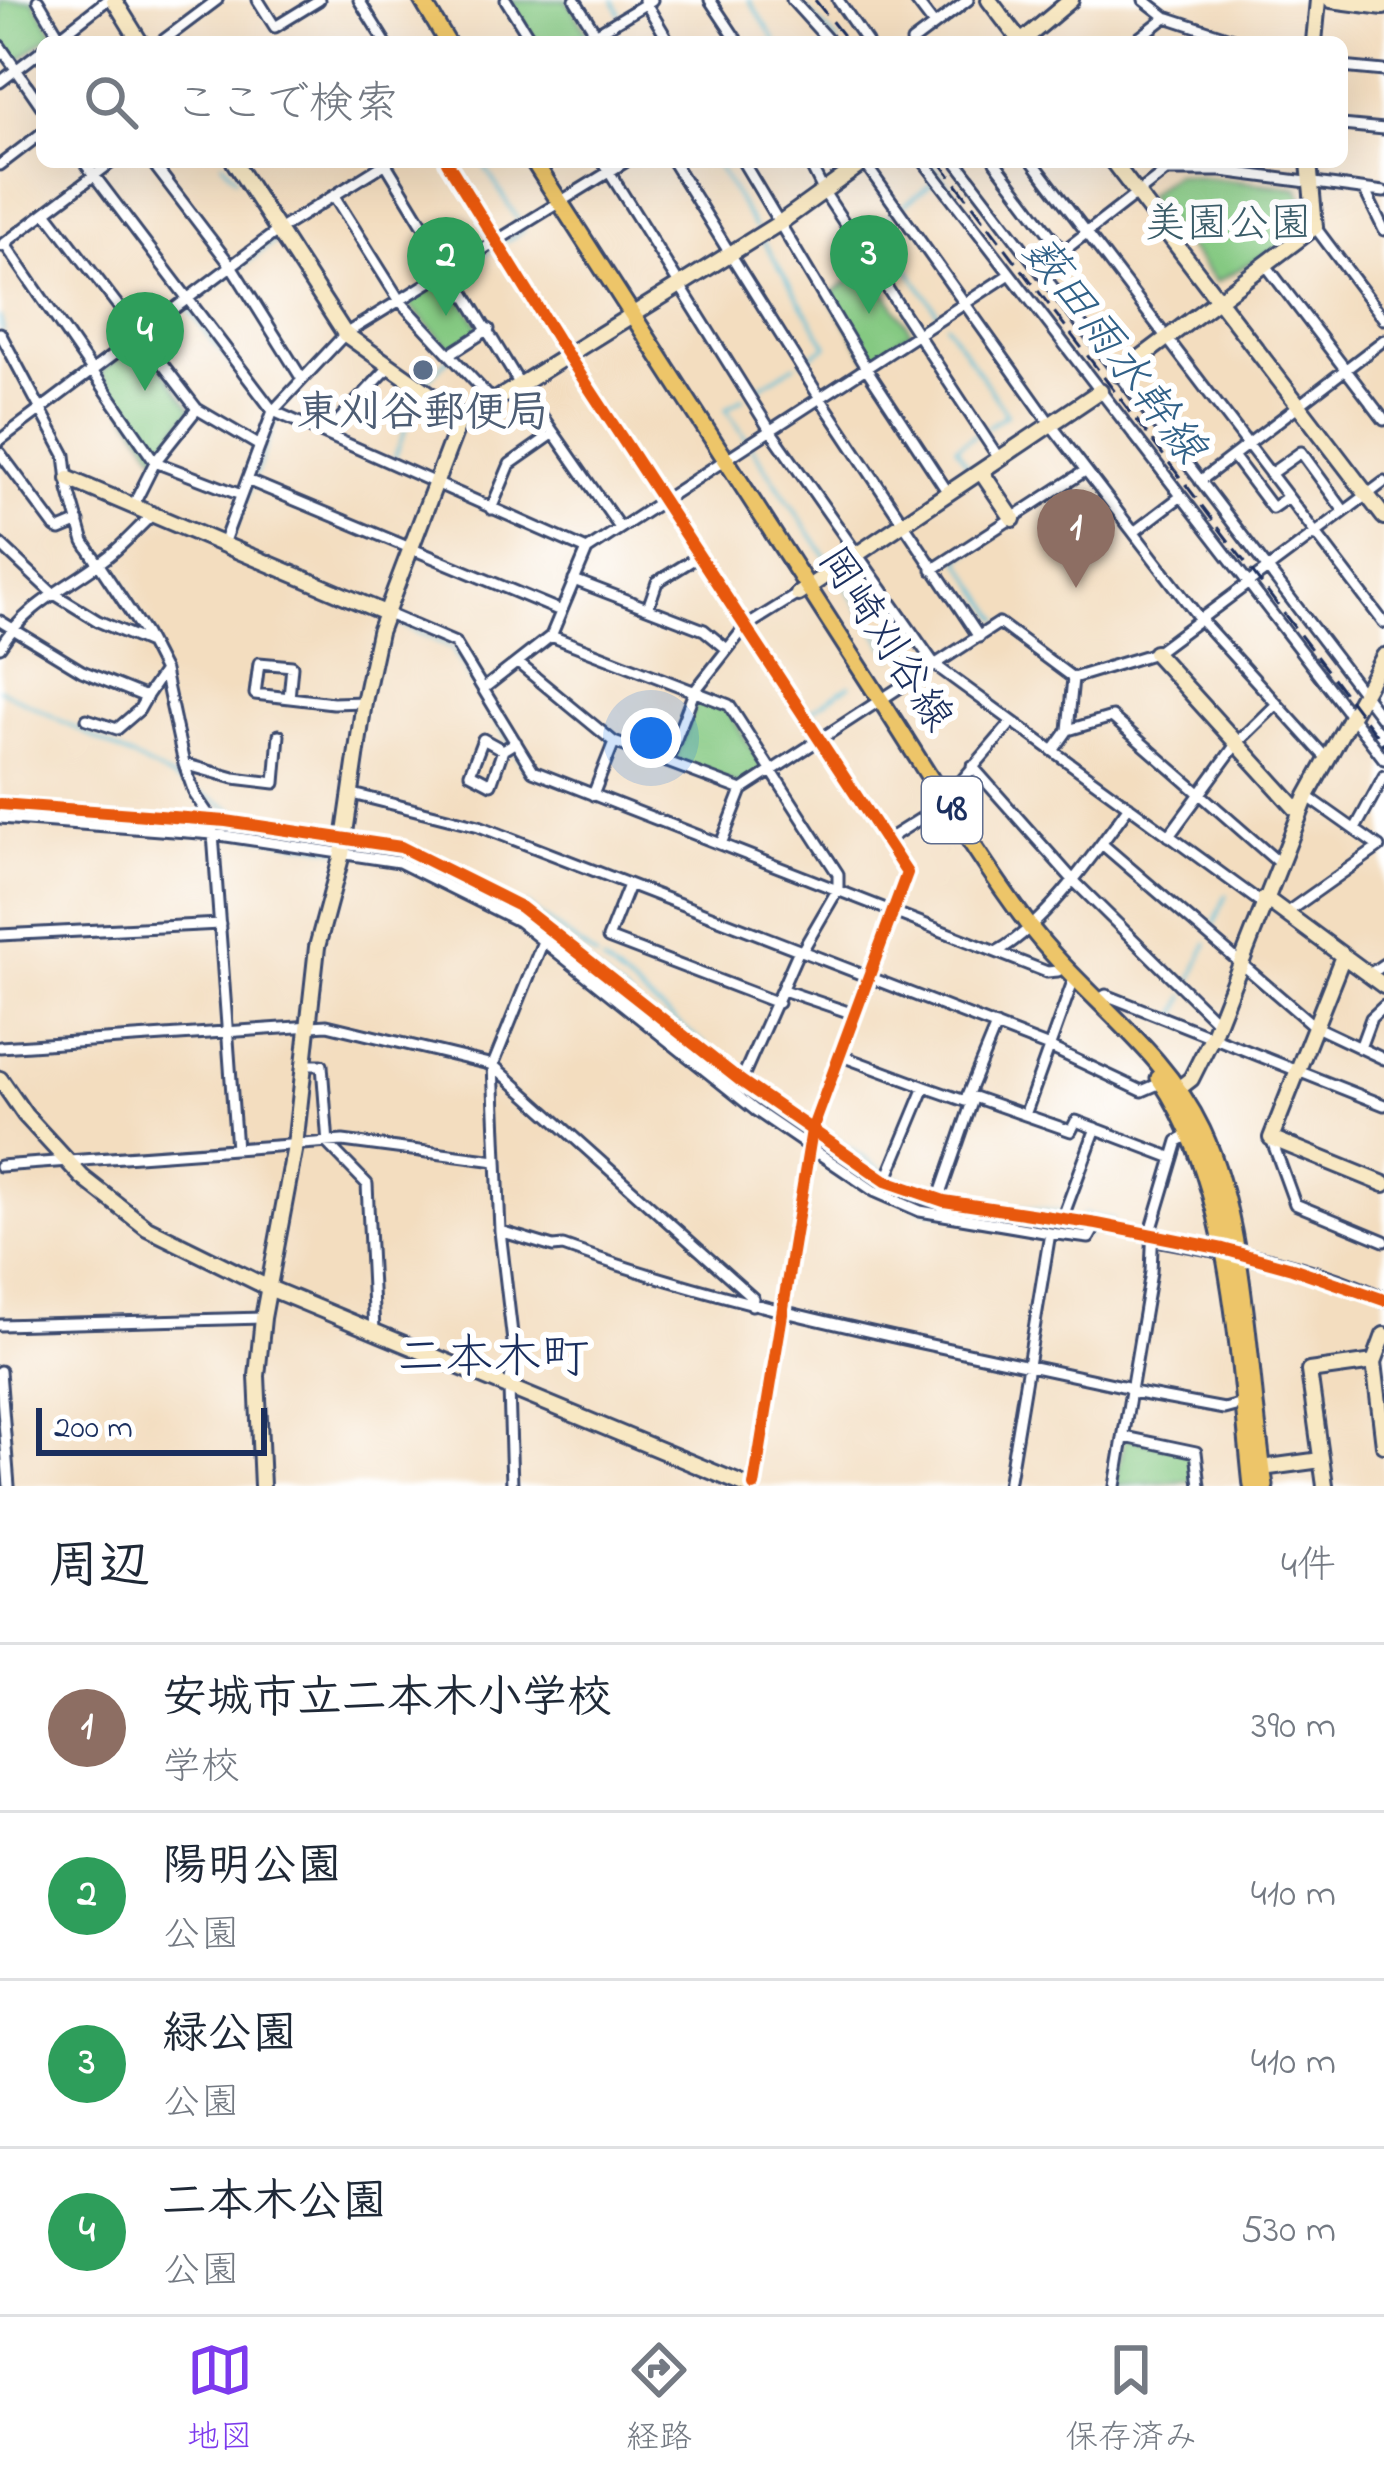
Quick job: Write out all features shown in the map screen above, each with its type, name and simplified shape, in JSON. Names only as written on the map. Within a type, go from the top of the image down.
[{"type":"main road","points":[[422,0],[443,36]]},
{"type":"main road","points":[[434,0],[455,36]]},
{"type":"main road","name":"岡崎刈谷線","points":[[528,168],[556,205]]},
{"type":"main road","name":"岡崎刈谷線","points":[[537,168],[719,462],[1026,929],[1058,971],[1170,1086],[1230,1251],[1252,1486]]},
{"type":"main road","name":"岡崎刈谷線","points":[[1026,929],[1146,1046],[1203,1131],[1216,1168],[1264,1486]]},
{"type":"street","points":[[38,0],[56,36]]},
{"type":"street","points":[[61,36],[111,0],[136,36]]},
{"type":"street","points":[[169,36],[217,0]]},
{"type":"street","points":[[258,0],[275,27],[319,0]]},
{"type":"street","points":[[359,0],[381,36]]},
{"type":"street","points":[[506,0],[528,36]]},
{"type":"street","points":[[575,0],[597,36]]},
{"type":"street","points":[[710,0],[734,36]]},
{"type":"street","points":[[792,0],[822,36]]},
{"type":"street","points":[[838,0],[863,36]]},
{"type":"street","points":[[915,0],[934,25]]},
{"type":"street","points":[[920,36],[968,0]]},
{"type":"street","points":[[989,0],[1016,36]]},
{"type":"street","points":[[1028,36],[1071,0]]},
{"type":"street","points":[[1144,0],[1201,36]]},
{"type":"street","points":[[1315,36],[1318,0]]},
{"type":"street","points":[[1331,0],[1384,7]]},
{"type":"street","points":[[601,36],[647,1],[666,36]]},
{"type":"street","points":[[1142,36],[1166,17]]},
{"type":"street","points":[[0,46],[36,98]]},
{"type":"street","points":[[0,82],[36,54]]},
{"type":"street","points":[[1348,67],[1384,70]]},
{"type":"street","points":[[1348,126],[1384,129]]},
{"type":"street","points":[[0,165],[36,138]]},
{"type":"street","points":[[88,168],[273,411],[586,550]]},
{"type":"street","points":[[104,168],[2,245],[155,463],[241,495]]},
{"type":"street","points":[[157,168],[232,267],[302,379]]},
{"type":"street","points":[[238,168],[345,334],[460,416],[470,416],[781,222],[856,168]]},
{"type":"street","points":[[0,440],[280,229],[379,168]]},
{"type":"street","points":[[390,168],[520,383],[620,528]]},
{"type":"street","points":[[0,1079],[68,1163],[106,1199],[147,1228],[269,1288],[750,1486],[784,1312],[812,1130],[907,873],[566,354],[451,168]]},
{"type":"street","points":[[223,544],[273,411],[345,334],[556,205],[605,168]]},
{"type":"street","points":[[607,168],[770,430],[935,665],[1384,986]]},
{"type":"street","points":[[677,168],[820,398],[979,637]]},
{"type":"street","points":[[747,168],[866,368],[949,494]]},
{"type":"street","points":[[812,168],[1000,460]]},
{"type":"street","points":[[868,168],[1085,471],[1199,618],[1327,759]]},
{"type":"street","points":[[929,168],[1384,759]]},
{"type":"street","points":[[961,168],[1384,722]]},
{"type":"street","points":[[1000,168],[1063,252]]},
{"type":"street","points":[[1038,168],[1384,622]]},
{"type":"street","points":[[1118,168],[1384,517]]},
{"type":"street","points":[[1040,269],[1138,195],[1162,168]]},
{"type":"street","points":[[1194,168],[1384,192]]},
{"type":"street","points":[[1309,168],[1315,227],[1384,319]]},
{"type":"street","points":[[1365,191],[1384,230]]},
{"type":"street","points":[[334,196],[400,301],[492,400]]},
{"type":"street","points":[[46,212],[197,409],[260,446]]},
{"type":"street","points":[[1119,374],[1315,227]]},
{"type":"street","points":[[1265,264],[1384,420]]},
{"type":"street","points":[[484,688],[551,636],[586,550],[1010,274]]},
{"type":"street","points":[[451,354],[489,329]]},
{"type":"street","points":[[0,333],[65,455],[79,521],[96,563],[164,671],[184,764],[195,795],[212,820],[236,1149]]},
{"type":"street","points":[[1200,482],[1384,340]]},
{"type":"street","points":[[326,434],[390,366]]},
{"type":"street","points":[[667,762],[694,692],[745,627],[1100,391]]},
{"type":"street","points":[[133,506],[155,463],[197,409]]},
{"type":"street","points":[[262,1486],[256,1392],[263,1318],[295,1146],[317,946],[343,847],[364,702],[385,613],[460,416]]},
{"type":"street","points":[[491,508],[510,464],[554,433]]},
{"type":"street","points":[[1270,474],[1301,452],[1344,512]]},
{"type":"street","points":[[0,453],[55,527],[60,530],[79,521]]},
{"type":"street","points":[[1233,456],[1272,508],[1288,497]]},
{"type":"street","points":[[932,570],[1085,471]]},
{"type":"street","points":[[982,473],[1013,519]]},
{"type":"street","points":[[69,479],[455,643],[484,688],[510,746],[533,771],[1047,972],[1058,971]]},
{"type":"street","points":[[247,480],[561,611]]},
{"type":"street","points":[[1072,678],[1155,652],[1384,482]]},
{"type":"street","points":[[1134,532],[1180,496]]},
{"type":"street","points":[[0,647],[51,592],[96,563],[152,515]]},
{"type":"street","points":[[0,544],[51,592],[98,621],[147,642]]},
{"type":"street","points":[[648,608],[657,582],[699,556]]},
{"type":"street","points":[[574,580],[704,630],[728,649]]},
{"type":"street","points":[[0,621],[82,671],[147,696]]},
{"type":"street","points":[[721,844],[742,790],[999,623],[1072,678]]},
{"type":"street","points":[[551,636],[728,705],[838,874],[838,889],[801,950],[741,1081]]},
{"type":"street","points":[[1155,652],[1300,813]]},
{"type":"street","points":[[353,794],[479,826],[1049,1047],[1142,1091],[1191,1079],[1307,796],[1384,656]]},
{"type":"street","points":[[518,662],[614,742],[742,790]]},
{"type":"street","points":[[289,698],[292,666],[259,663],[255,694],[289,698],[364,702]]},
{"type":"street","points":[[87,719],[117,730],[139,710],[164,671]]},
{"type":"street","points":[[1053,751],[1068,730],[1072,678]]},
{"type":"street","points":[[1169,836],[1237,743],[1277,704]]},
{"type":"street","points":[[1068,730],[1112,718],[1279,863]]},
{"type":"street","points":[[885,841],[942,803],[1012,722]]},
{"type":"street","points":[[184,764],[275,783],[279,735]]},
{"type":"street","points":[[483,739],[510,746],[491,784],[470,773],[483,739]]},
{"type":"street","points":[[593,795],[614,742]]},
{"type":"street","points":[[972,766],[1074,880],[1216,1021]]},
{"type":"street","points":[[1355,830],[1384,776]]},
{"type":"street","points":[[1286,913],[1382,848],[1307,796]]},
{"type":"street","points":[[0,805],[212,820],[399,862],[518,921],[754,1110],[874,1191],[920,1211],[1050,1233],[1089,1238],[1097,1225]]},
{"type":"street","points":[[996,952],[1074,880],[1129,806]]},
{"type":"street","points":[[0,818],[411,851],[521,907],[741,1081],[886,1181],[941,1201],[1230,1251],[1384,1300]]},
{"type":"street","points":[[1102,844],[1315,1026],[1384,1060]]},
{"type":"street","points":[[598,967],[628,884]]},
{"type":"street","points":[[0,935],[220,924]]},
{"type":"street","points":[[512,1486],[509,1388],[514,1351],[500,1231],[493,1064],[543,941],[552,930]]},
{"type":"street","points":[[608,938],[778,1003]]},
{"type":"street","points":[[1343,956],[1271,1138],[1295,1204],[1384,1241]]},
{"type":"street","points":[[1368,974],[1384,964]]},
{"type":"street","points":[[1025,1115],[1072,984]]},
{"type":"street","points":[[783,990],[854,1014]]},
{"type":"street","points":[[1099,1000],[1106,995],[1384,1105]]},
{"type":"street","points":[[1360,1048],[1371,1018],[1384,1006]]},
{"type":"street","points":[[0,1047],[327,1025],[493,1064],[753,1298],[752,1305]]},
{"type":"street","points":[[941,1216],[941,1201],[995,1026]]},
{"type":"street","points":[[839,1054],[965,1101],[981,1096],[1071,1131],[1076,1121],[1173,1159]]},
{"type":"street","points":[[305,1065],[322,1065],[328,1144],[368,1184],[374,1331]]},
{"type":"street","points":[[886,1181],[925,1087]]},
{"type":"street","points":[[1062,1219],[1096,1128]]},
{"type":"street","points":[[1115,1486],[1152,1237],[1178,1141],[1191,1134]]},
{"type":"street","points":[[1271,1138],[1384,1184]]},
{"type":"street","points":[[0,1166],[343,1141],[496,1161]]},
{"type":"street","points":[[500,1231],[752,1305],[1132,1392],[1224,1409],[1243,1405]]},
{"type":"street","points":[[1008,1486],[1050,1233]]},
{"type":"street","points":[[0,1325],[263,1318]]},
{"type":"street","points":[[1384,1335],[1374,1362],[1384,1445]]},
{"type":"street","points":[[1325,1486],[1309,1371],[1374,1362]]},
{"type":"street","points":[[0,1372],[9,1486]]},
{"type":"street","points":[[1125,1437],[1196,1452],[1200,1485],[1183,1486]]},
{"type":"street","points":[[1262,1468],[1322,1460]]},
{"type":"green space","points":[[0,0],[33,0],[54,33],[36,36],[36,47],[16,62],[0,37]]},
{"type":"green space","points":[[509,0],[567,0],[587,32],[580,36],[532,36]]},
{"type":"green space","name":"美園公園","points":[[1175,174],[1298,188],[1315,227],[1216,282],[1146,196]]},
{"type":"green space","points":[[866,269],[911,331],[869,361],[828,296]]},
{"type":"green space","points":[[448,276],[481,330],[451,349],[406,302]]},
{"type":"green space","points":[[141,342],[192,409],[155,455],[100,372]]},
{"type":"green space","points":[[698,697],[726,707],[765,771],[740,786],[675,760]]},
{"type":"green space","points":[[1125,1437],[1191,1451],[1199,1481],[1115,1486]]},
{"type":"waterway","points":[[613,0],[620,14]]},
{"type":"waterway","points":[[749,0],[772,36]]},
{"type":"waterway","name":"薮田雨水幹線","points":[[806,9],[832,36]]},
{"type":"waterway","points":[[584,36],[587,34]]},
{"type":"waterway","points":[[227,168],[236,178]]},
{"type":"waterway","points":[[486,168],[518,220]]},
{"type":"waterway","points":[[719,168],[755,228]]},
{"type":"waterway","name":"薮田雨水幹線","points":[[934,168],[954,194]]},
{"type":"waterway","points":[[904,205],[935,181]]},
{"type":"waterway","points":[[892,213],[878,224],[938,313]]},
{"type":"waterway","points":[[505,242],[524,230]]},
{"type":"waterway","points":[[241,267],[276,240]]},
{"type":"waterway","points":[[763,241],[827,346],[802,361]]},
{"type":"waterway","points":[[460,269],[493,249]]},
{"type":"waterway","points":[[196,301],[229,275]]},
{"type":"waterway","points":[[187,307],[261,403]]},
{"type":"waterway","points":[[0,317],[3,331]]},
{"type":"waterway","points":[[946,324],[1007,414],[986,428]]},
{"type":"waterway","points":[[425,382],[449,358]]},
{"type":"waterway","points":[[752,392],[795,365]]},
{"type":"waterway","points":[[395,456],[419,395]]},
{"type":"waterway","points":[[743,398],[726,409],[747,440]]},
{"type":"waterway","points":[[255,476],[275,421]]},
{"type":"waterway","points":[[970,469],[956,447],[976,434]]},
{"type":"waterway","points":[[65,446],[78,476]]},
{"type":"waterway","points":[[751,446],[831,564]]},
{"type":"waterway","points":[[230,541],[250,489]]},
{"type":"waterway","points":[[998,533],[959,559],[1000,620]]},
{"type":"waterway","points":[[838,575],[893,658]]},
{"type":"waterway","points":[[393,621],[452,648],[529,774]]},
{"type":"waterway","points":[[809,712],[850,685]]},
{"type":"waterway","points":[[0,689],[185,785]]},
{"type":"waterway","points":[[200,793],[249,818],[302,828]]},
{"type":"waterway","points":[[0,812],[218,828],[405,857],[521,915],[756,1102],[879,1186],[952,1212],[1088,1232]]},
{"type":"waterway","points":[[1212,930],[1226,895]]},
{"type":"waterway","points":[[526,905],[597,958]]},
{"type":"waterway","points":[[1189,987],[1207,943]]},
{"type":"waterway","points":[[603,963],[738,1071]]},
{"type":"waterway","points":[[1176,1018],[1185,996]]},
{"type":"waterway","points":[[748,1079],[808,1120]]},
{"type":"waterway","points":[[820,1128],[885,1173]]},
{"type":"waterway","points":[[895,1177],[936,1194]]},
{"type":"waterway","points":[[971,1201],[1058,1212]]},
{"type":"waterway","points":[[1083,1215],[1113,1220]]},
{"type":"railway","points":[[815,0],[843,36]]},
{"type":"railway","points":[[945,168],[1384,745]]},
{"type":"cycle path","points":[[451,168],[557,339],[907,873],[812,1130],[754,1486]]},
{"type":"cycle path","points":[[0,804],[226,821],[401,847],[521,907],[741,1081],[886,1181],[944,1201],[1223,1249],[1384,1300]]},
{"type":"place","name":"緑公園","points":[[869,314]]},
{"type":"place","name":"陽明公園","points":[[446,316]]},
{"type":"place","name":"東刈谷郵便局","points":[[423,370]]},
{"type":"place","name":"二本木公園","points":[[145,391]]},
{"type":"place","name":"安城市立二本木小学校","points":[[1076,588]]},
{"type":"district","name":"二本木町","points":[[493,1360]]}]
